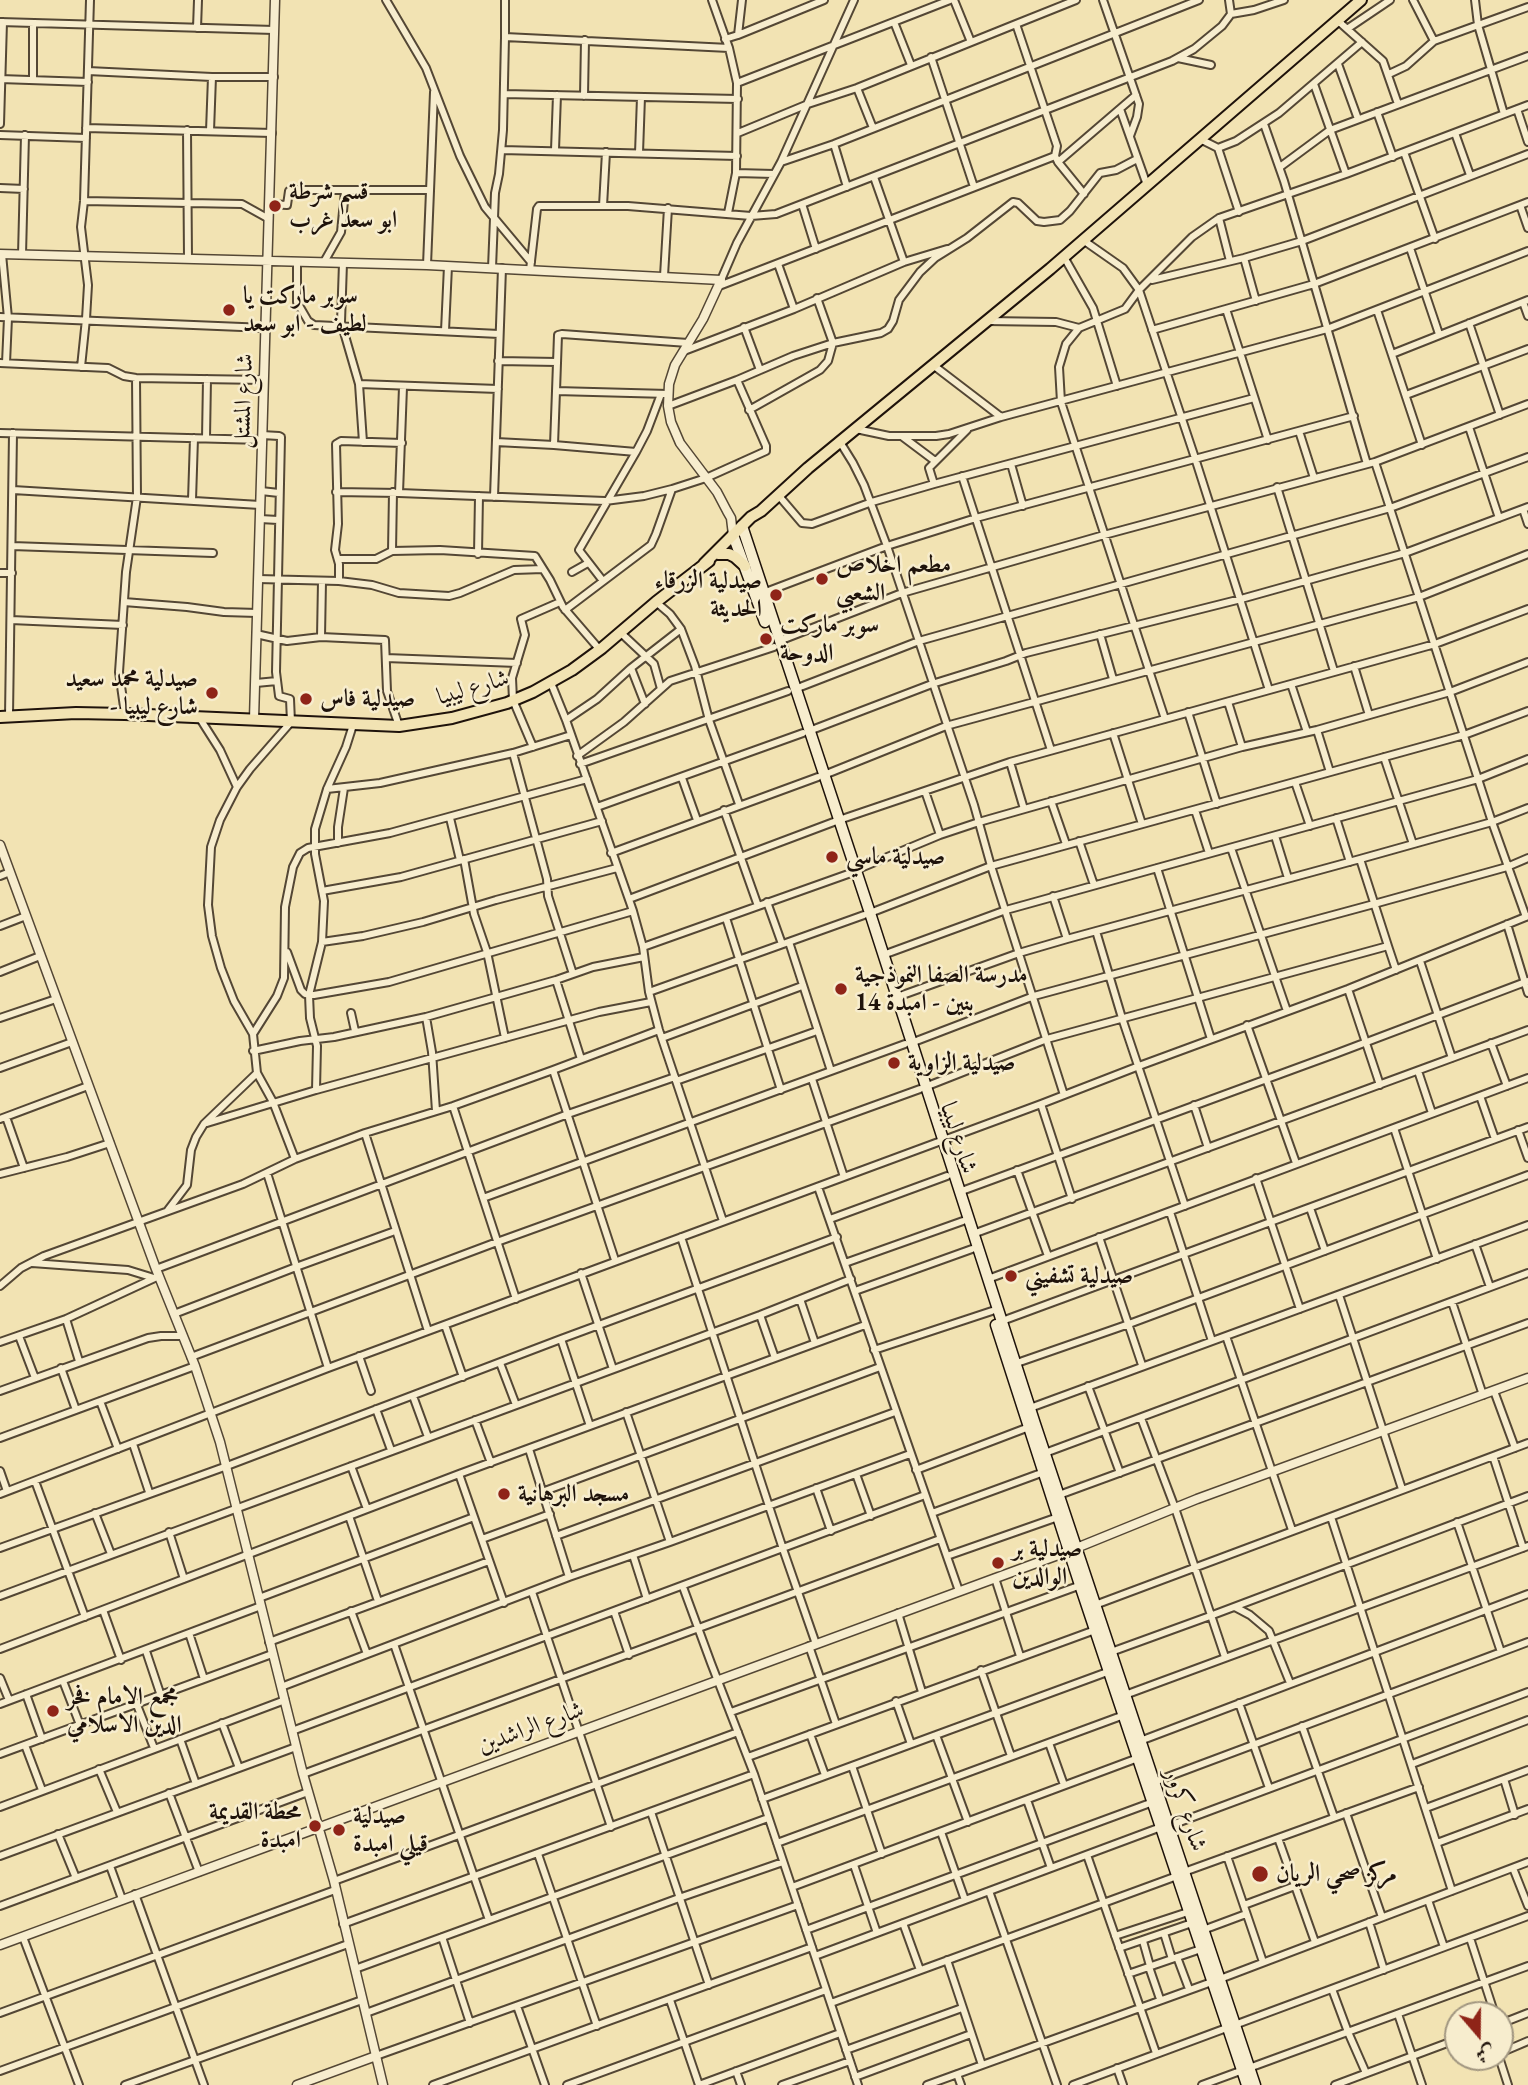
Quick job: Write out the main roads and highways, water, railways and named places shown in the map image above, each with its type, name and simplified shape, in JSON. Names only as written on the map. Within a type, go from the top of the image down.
[{"type":"highway","name":"شارع ليبيا","points":[[5,717],[125,713],[398,726],[452,718],[513,700],[551,683],[600,650],[704,564],[754,521],[761,511],[808,468],[1064,257],[1357,2]]},
{"type":"highway","name":"شارع ليبيا","points":[[704,564],[719,554],[739,533]]},
{"type":"highway","points":[[719,554],[729,554],[745,566]]},
{"type":"main road","name":"شارع ليبيا","points":[[739,533],[745,566],[776,644]]},
{"type":"main road","name":"شارع ليبيا","points":[[739,533],[761,588],[791,690],[1002,1321],[1012,1365]]},
{"type":"main road","name":"شارع ليبيا","points":[[883,961],[897,998],[908,1043]]},
{"type":"main road","name":"شارع ليبيا","points":[[940,1142],[947,1176],[1022,1395],[1029,1427],[1058,1517],[1073,1549]]},
{"type":"main road","name":"شارع ليبيا","points":[[1022,1395],[1030,1408],[1059,1495],[1073,1549]]},
{"type":"main road","name":"شارع كرور","points":[[1073,1549],[1095,1630],[1153,1802],[1165,1826]]},
{"type":"main road","name":"شارع كرور","points":[[1084,1584],[1096,1605],[1231,2026],[1246,2069],[1255,2085]]},
{"type":"main road","name":"شارع كرور","points":[[1199,1925],[1201,1949],[1217,1980]]},
{"type":"main road","name":"شارع كرور","points":[[1246,2069],[1247,2085]]},
{"type":"place","name":"قسم شرطة ابو سعد غرب","points":[[275,206]]},
{"type":"place","name":"سوبر ماركت يا لطيف - ابو سعد","points":[[229,310]]},
{"type":"place","name":"مطعم اخلاص الشعبي","points":[[822,579]]},
{"type":"place","name":"صيدلية الزرقاء الحديثة","points":[[776,595]]},
{"type":"place","name":"سوبر ماركت الدوحة","points":[[766,639]]},
{"type":"place","name":"صيدلية محمد سعيد - شارع ليبيا","points":[[212,693]]},
{"type":"place","name":"صيدلية فاس","points":[[306,699]]},
{"type":"place","name":"صيدلية ماسي","points":[[832,857]]},
{"type":"place","name":"مدرسة الصفا النموذجية بنين - امبدة 14","points":[[841,989]]},
{"type":"place","name":"صيدلية الزاوية","points":[[894,1063]]},
{"type":"place","name":"صيدلية تشفيني","points":[[1011,1276]]},
{"type":"place","name":"مسجد البرهانية","points":[[504,1494]]},
{"type":"place","name":"صيدلية بر الوالدين","points":[[998,1563]]},
{"type":"place","name":"مجمع الامام فخر الدين الاسلامي","points":[[53,1711]]},
{"type":"place","name":"محطة القديمة امبدة","points":[[315,1826]]},
{"type":"place","name":"صيدلية قيلي امبدة","points":[[339,1830]]},
{"type":"place","name":"مركز صحي الريان","points":[[1260,1874]]}]
